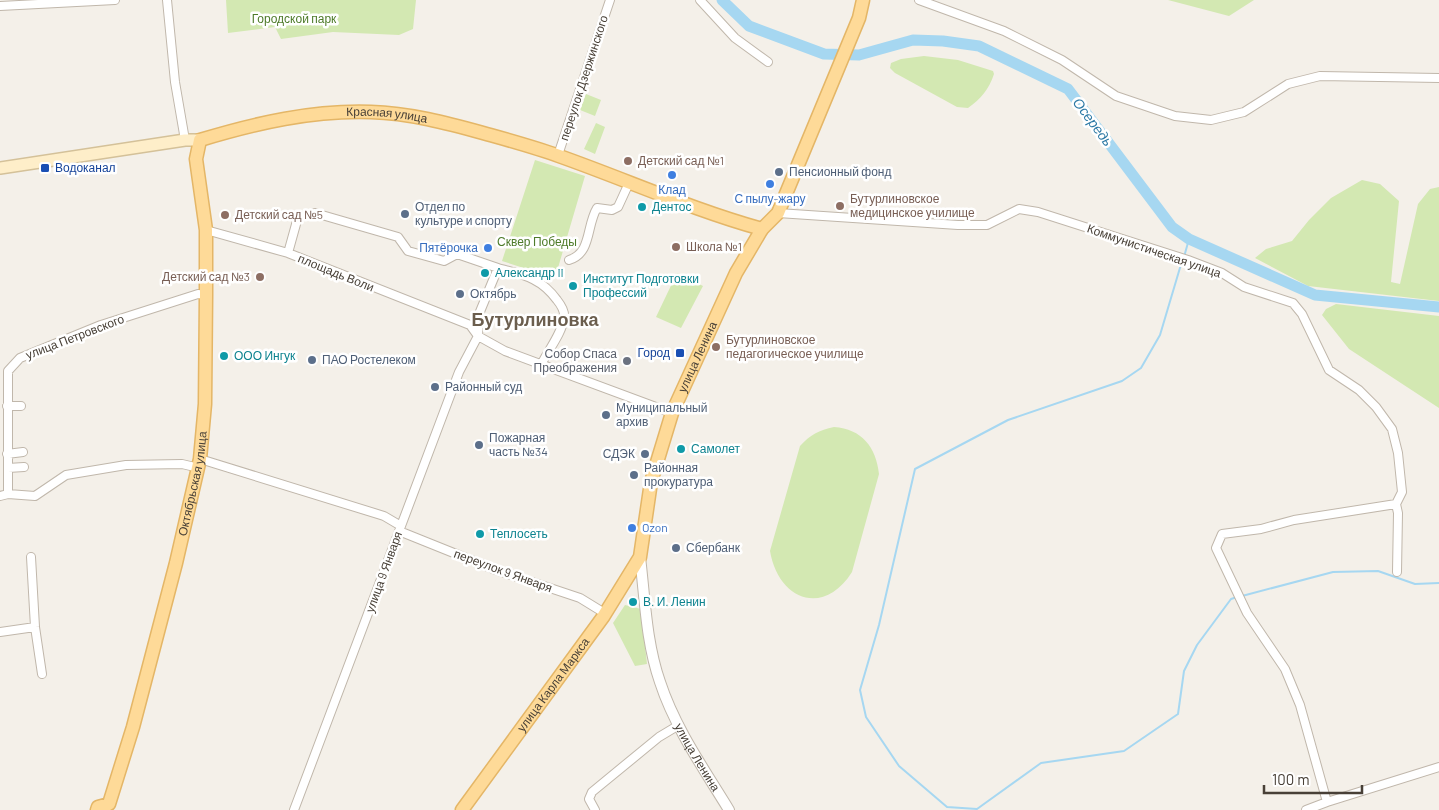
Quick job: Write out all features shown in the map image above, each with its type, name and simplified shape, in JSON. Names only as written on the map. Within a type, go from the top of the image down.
[{"type":"main road","name":"улица Ленина","points":[[640,557],[651,482],[672,413],[736,273],[762,229],[778,213],[859,18],[863,0]]},
{"type":"main road","name":"Красная улица","points":[[0,168],[185,140],[200,140],[238,128],[329,112],[374,112],[408,116],[453,125],[558,155],[629,183],[762,229]]},
{"type":"main road","name":"Октябрьская улица","points":[[97,810],[109,804],[133,727],[200,463],[205,404],[206,230],[196,158],[200,140]]},
{"type":"main road","name":"улица Карла Маркса","points":[[462,810],[606,614],[640,557]]},
{"type":"street","points":[[0,6],[116,0]]},
{"type":"street","points":[[166,0],[175,82],[185,140]]},
{"type":"street","name":"переулок Дзержинского","points":[[558,155],[610,0]]},
{"type":"street","points":[[700,0],[735,38],[768,62]]},
{"type":"street","points":[[919,0],[1004,32],[1062,60],[1116,96],[1175,116],[1211,120],[1244,112],[1288,84],[1320,76],[1439,78]]},
{"type":"street","points":[[569,260],[580,256],[584,249],[597,208],[612,210],[618,207],[629,183]]},
{"type":"street","name":"Коммунистическая улица","points":[[778,213],[958,225],[987,225],[1019,209],[1038,212],[1188,260],[1222,273],[1244,288],[1293,303],[1302,314],[1329,370],[1359,390],[1376,407],[1392,429],[1398,453],[1402,492],[1396,504],[1398,513],[1397,572]]},
{"type":"street","name":"площадь Воли","points":[[542,363],[562,326],[565,315],[560,303],[547,286],[538,280],[458,254],[444,261],[408,251],[398,237],[315,213],[298,217],[288,254],[470,325],[478,336],[505,351],[542,363],[672,413]]},
{"type":"street","points":[[206,230],[288,254]]},
{"type":"street","points":[[478,336],[479,314],[498,268]]},
{"type":"street","name":"улица Петровского","points":[[200,463],[126,465],[66,475],[35,496],[4,495],[8,468],[8,371],[20,358],[101,325],[198,294],[206,295]]},
{"type":"street","name":"улица 9 Января","points":[[294,810],[459,372],[478,336]]},
{"type":"street","points":[[7,406],[21,406]]},
{"type":"street","points":[[8,454],[23,452]]},
{"type":"street","name":"переулок 9 Января","points":[[200,463],[384,516],[400,528],[496,570],[580,598],[606,614]]},
{"type":"street","points":[[8,468],[24,467]]},
{"type":"street","points":[[1326,802],[1300,705],[1285,669],[1247,613],[1224,569],[1216,548],[1222,534],[1261,529],[1294,520],[1396,504]]},
{"type":"street","points":[[31,557],[35,627],[42,674]]},
{"type":"street","name":"улица Ленина","points":[[640,557],[654,662],[663,690],[679,725],[730,810]]},
{"type":"street","points":[[0,632],[35,627]]},
{"type":"street","points":[[595,810],[589,799],[592,792],[659,737],[679,725]]},
{"type":"street","points":[[1306,810],[1439,767]]},
{"type":"green space","name":"Городской парк","points":[[226,0],[416,0],[413,29],[399,35],[333,32],[281,39],[275,27],[228,33]]},
{"type":"green space","points":[[1168,0],[1254,0],[1229,16]]},
{"type":"green space","points":[[924,56],[958,60],[993,71],[994,74],[987,89],[977,101],[968,108],[957,107],[895,73],[890,68],[891,63],[901,59]]},
{"type":"green space","points":[[586,94],[601,100],[595,116],[580,110]]},
{"type":"green space","points":[[596,123],[605,127],[595,154],[584,149]]},
{"type":"green space","name":"Сквер Победы","points":[[535,160],[585,176],[555,278],[502,261]]},
{"type":"green space","points":[[1362,180],[1380,184],[1399,201],[1391,282],[1400,284],[1418,204],[1430,189],[1439,187],[1439,301],[1308,286],[1255,258],[1266,249],[1292,241],[1309,220],[1331,198]]},
{"type":"green space","points":[[677,273],[703,286],[681,328],[656,317]]},
{"type":"green space","points":[[1336,304],[1439,316],[1439,408],[1349,349],[1322,315],[1326,309]]},
{"type":"green space","points":[[834,427],[852,431],[866,441],[875,456],[879,474],[852,572],[840,586],[828,595],[815,598],[803,597],[792,591],[782,581],[775,568],[770,551],[800,446],[815,434]]},
{"type":"green space","points":[[625,605],[641,609],[647,664],[635,666],[613,623]]},
{"type":"waterway","name":"Осередь","points":[[722,0],[749,26],[824,54],[859,55],[913,40],[943,41],[979,46],[1068,89],[1172,227],[1189,239],[1315,295],[1439,307]]},
{"type":"waterway","points":[[1184,257],[1189,239]]},
{"type":"waterway","points":[[1182,261],[1160,335],[1141,368],[1122,381],[1008,420],[915,469],[879,625],[860,690],[866,717],[899,766],[947,807],[977,809],[1041,763],[1124,751],[1178,714],[1184,671],[1197,645],[1231,599],[1237,597]]},
{"type":"waterway","points":[[1242,596],[1333,572],[1378,571],[1415,584],[1439,583]]},
{"type":"place","name":"Детский сад №1","points":[[628,161]]},
{"type":"place","name":"Водоканал","points":[[45,168]]},
{"type":"place","name":"Пенсионный фонд","points":[[779,172]]},
{"type":"place","name":"Клад","points":[[672,175]]},
{"type":"place","name":"С пылу-жару","points":[[770,184]]},
{"type":"place","name":"Бутурлиновское медицинское училище","points":[[840,206]]},
{"type":"place","name":"Дентос","points":[[642,207]]},
{"type":"place","name":"Отдел по культуре и спорту","points":[[405,214]]},
{"type":"place","name":"Детский сад №5","points":[[225,215]]},
{"type":"place","name":"Школа №1","points":[[676,247]]},
{"type":"place","name":"Пятёрочка","points":[[488,248]]},
{"type":"place","name":"Александр II","points":[[485,273]]},
{"type":"place","name":"Детский сад №3","points":[[260,277]]},
{"type":"place","name":"Институт Подготовки Профессий","points":[[573,286]]},
{"type":"place","name":"Октябрь","points":[[460,294]]},
{"type":"place","name":"Бутурлиновское педагогическое училище","points":[[716,347]]},
{"type":"place","name":"Город","points":[[680,353]]},
{"type":"place","name":"ООО Ингук","points":[[224,356]]},
{"type":"place","name":"ПАО Ростелеком","points":[[312,360]]},
{"type":"place","name":"Собор Спаса Преображения","points":[[627,361]]},
{"type":"place","name":"Районный суд","points":[[435,387]]},
{"type":"place","name":"Муниципальный архив","points":[[606,415]]},
{"type":"place","name":"Пожарная часть №34","points":[[479,445]]},
{"type":"place","name":"Самолет","points":[[681,449]]},
{"type":"place","name":"СДЭК","points":[[645,454]]},
{"type":"place","name":"Районная прокуратура","points":[[634,475]]},
{"type":"place","name":"Ozon","points":[[632,528]]},
{"type":"place","name":"Теплосеть","points":[[480,534]]},
{"type":"place","name":"Сбербанк","points":[[676,548]]},
{"type":"place","name":"В. И. Ленин","points":[[633,602]]},
{"type":"district","name":"Бутурлиновка","points":[[535,320]]}]
